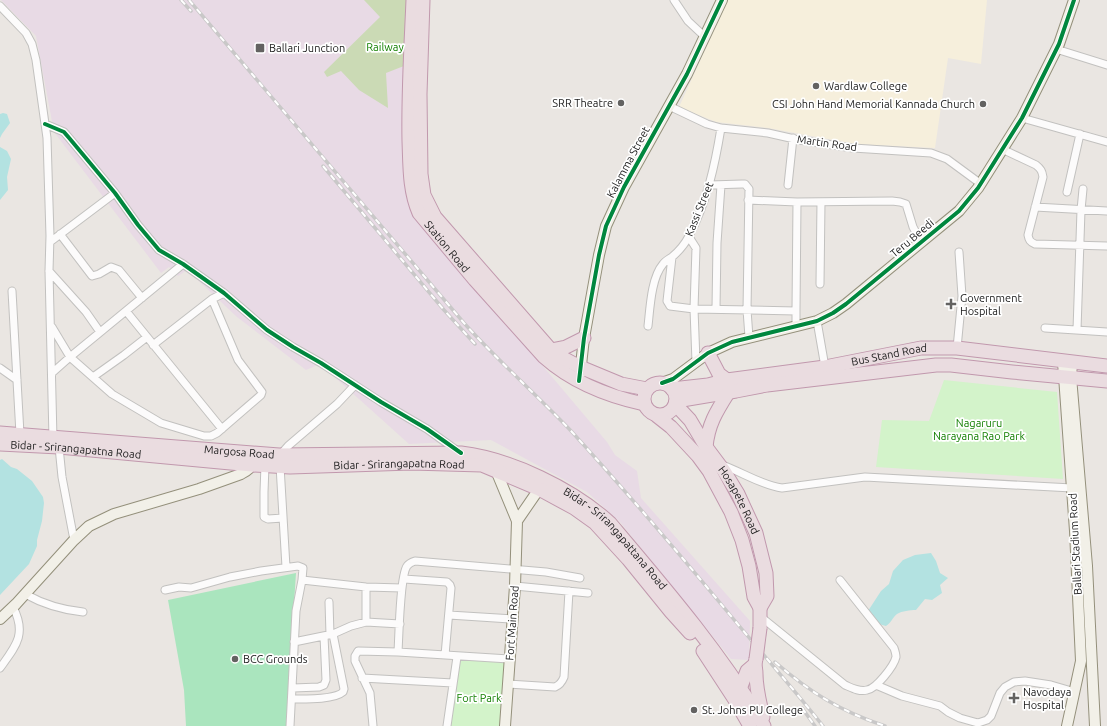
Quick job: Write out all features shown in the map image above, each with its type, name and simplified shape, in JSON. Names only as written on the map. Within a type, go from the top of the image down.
[{"type":"highway","name":"Station Road","points":[[413,0],[409,105],[410,165],[417,191],[425,199],[435,217],[551,350],[580,367],[622,384],[647,389]]},
{"type":"highway","name":"Station Road","points":[[423,0],[417,191],[414,202],[419,213],[501,309],[552,365],[579,381],[607,394],[644,404]]},
{"type":"highway","points":[[551,350],[566,347],[584,338]]},
{"type":"highway","name":"Bus Stand Road","points":[[671,394],[710,396],[728,386],[921,348],[957,348],[1107,366]]},
{"type":"highway","points":[[706,447],[707,433],[711,420],[728,386],[719,374],[708,353]]},
{"type":"highway","name":"Bus Stand Road","points":[[671,394],[708,385],[767,385],[936,365],[951,365],[1107,381]]},
{"type":"highway","points":[[656,383],[671,394],[673,409],[669,413],[657,416],[649,412],[643,399],[647,389],[656,383]]},
{"type":"highway","name":"Hosapete Road","points":[[671,394],[690,420],[706,447],[738,494],[756,533],[766,573],[767,596],[760,618]]},
{"type":"highway","name":"Hosapete Road","points":[[657,416],[671,427],[698,456],[709,471],[731,512],[742,540],[760,618]]},
{"type":"highway","points":[[0,433],[20,434],[55,444]]},
{"type":"highway","name":"Bidar - Srirangapatna Road","points":[[0,444],[55,444],[257,461],[496,465],[584,514],[607,535],[671,612],[718,665]]},
{"type":"highway","name":"Margosa Road","points":[[280,461],[461,453],[478,455]]},
{"type":"highway","name":"Bidar - Srirangapattana Road","points":[[478,455],[496,465],[540,478],[580,499],[597,511],[654,575],[701,633],[718,665]]},
{"type":"highway","points":[[750,726],[741,699],[753,669],[760,618]]},
{"type":"highway","points":[[718,665],[753,669]]},
{"type":"highway","points":[[718,665],[741,699],[764,726]]},
{"type":"highway","points":[[753,669],[764,726]]},
{"type":"street","points":[[674,0],[688,21],[704,36]]},
{"type":"street","name":"Kalamma Street","points":[[579,381],[584,338],[599,255],[606,226],[624,187],[687,74],[722,0]]},
{"type":"street","name":"Teru Beedi","points":[[671,394],[673,379],[708,353],[732,342],[748,337],[818,321],[832,313],[846,304],[959,211],[981,184],[1022,118],[1056,49],[1074,0]]},
{"type":"street","points":[[0,6],[26,33],[32,44],[47,138],[55,444],[74,540]]},
{"type":"street","points":[[1056,49],[1107,65]]},
{"type":"street","name":"Martin Road","points":[[669,106],[707,124],[721,128],[768,133],[854,148],[932,153],[947,158],[981,184]]},
{"type":"street","points":[[1022,118],[1107,142]]},
{"type":"street","points":[[45,124],[64,132],[159,250],[183,264],[224,293],[267,330],[292,347],[321,363],[427,429],[461,453]]},
{"type":"street","name":"Kassi Street","points":[[648,326],[652,297],[658,271],[663,264],[682,247],[689,237],[697,220],[710,185],[721,128]]},
{"type":"street","points":[[1067,192],[1080,134]]},
{"type":"street","points":[[788,186],[793,138]]},
{"type":"street","points":[[1002,149],[1040,169],[1043,177],[1028,235],[1032,243],[1107,246]]},
{"type":"street","points":[[710,185],[745,184],[748,189],[748,337]]},
{"type":"street","points":[[716,309],[717,242],[721,185]]},
{"type":"street","points":[[1077,330],[1083,189]]},
{"type":"street","points":[[50,242],[114,193]]},
{"type":"street","points":[[748,200],[798,202],[900,202],[906,204],[913,227],[921,242]]},
{"type":"street","points":[[796,327],[798,202]]},
{"type":"street","points":[[820,284],[821,202]]},
{"type":"street","points":[[1035,207],[1107,211]]},
{"type":"street","points":[[60,234],[92,276],[99,274],[106,268],[115,268],[119,270],[142,298]]},
{"type":"street","points":[[689,237],[696,248],[694,309],[696,362]]},
{"type":"street","points":[[957,348],[962,296],[959,252]]},
{"type":"street","points":[[672,257],[668,304],[672,307],[694,309],[796,311]]},
{"type":"street","points":[[52,373],[183,264]]},
{"type":"street","points":[[50,271],[86,312],[100,332]]},
{"type":"street","points":[[12,291],[20,434]]},
{"type":"street","points":[[153,345],[212,299],[224,293]]},
{"type":"street","points":[[51,326],[70,357],[112,394],[161,423],[204,436],[211,436],[222,429],[262,392],[238,360],[212,299]]},
{"type":"street","points":[[126,311],[222,429]]},
{"type":"street","points":[[818,321],[825,367]]},
{"type":"street","points":[[1045,328],[1107,332]]},
{"type":"street","points":[[93,377],[147,337]]},
{"type":"street","name":"Ballari Stadium Road","points":[[1067,362],[1081,661],[1067,726]]},
{"type":"street","points":[[0,368],[17,380]]},
{"type":"street","name":"Ballari Stadium Road","points":[[1067,377],[1087,566],[1095,726]]},
{"type":"street","points":[[286,567],[280,461],[288,446],[337,404],[355,385]]},
{"type":"street","points":[[257,461],[264,492],[264,517],[268,519],[283,518]]},
{"type":"street","points":[[0,619],[89,526],[114,514],[234,477],[247,471],[257,461]]},
{"type":"street","name":"Fort Main Road","points":[[496,465],[517,521],[515,586],[505,726]]},
{"type":"street","points":[[721,468],[739,471],[763,484],[782,488],[865,477],[1072,488]]},
{"type":"street","points":[[517,521],[539,489]]},
{"type":"street","points":[[398,652],[402,588],[407,566],[410,563],[415,561],[561,574],[580,578]]},
{"type":"street","points":[[164,590],[191,588],[230,577],[286,567],[301,566],[303,571],[297,606],[290,726]]},
{"type":"street","points":[[404,579],[447,582],[450,585],[451,588],[445,655]]},
{"type":"street","points":[[302,580],[366,587],[402,588]]},
{"type":"street","points":[[760,618],[845,685],[859,691],[868,690],[876,685],[893,664],[896,656],[894,648],[840,580]]},
{"type":"street","points":[[515,586],[588,593]]},
{"type":"street","points":[[366,587],[366,622]]},
{"type":"street","points":[[508,684],[555,687],[559,686],[562,682],[564,677],[569,591]]},
{"type":"street","points":[[25,594],[39,601],[69,611],[83,612]]},
{"type":"street","points":[[293,688],[319,687],[324,685],[326,680],[329,635],[329,602]]},
{"type":"street","points":[[0,668],[12,651],[20,633],[18,617],[13,607]]},
{"type":"street","points":[[449,615],[512,619]]},
{"type":"street","points":[[294,642],[329,635],[366,622],[400,624]]},
{"type":"street","points":[[292,699],[336,696],[343,692],[344,689],[329,635]]},
{"type":"street","points":[[373,726],[370,693],[355,661],[358,651],[509,659]]},
{"type":"street","points":[[446,726],[457,657]]},
{"type":"street","points":[[362,678],[454,683]]},
{"type":"street","points":[[876,685],[902,696],[940,706],[960,718],[978,723],[987,720],[991,716],[1000,693],[1005,687],[1014,682],[1025,681],[1051,685],[1075,692]]},
{"type":"shaded area","points":[[1,0],[408,0],[412,211],[607,442],[615,455],[637,471],[641,498],[750,621],[749,660],[731,659],[620,522],[587,492],[491,440],[409,444],[320,364],[306,370],[237,317],[187,270],[178,276],[169,267],[161,273],[54,132],[36,36]]},
{"type":"shaded area","name":"Wardlaw College","points":[[728,0],[987,0],[981,64],[948,58],[935,148],[855,144],[768,128],[716,122],[679,107]]},
{"type":"green space","name":"Railway","points":[[364,0],[409,0],[409,64],[386,73],[388,108],[359,90],[341,71],[327,77],[324,72],[380,17]]},
{"type":"green space","name":"Nagaruru Narayana Rao Park","points":[[944,380],[1057,392],[1063,479],[876,467],[882,420],[929,421]]},
{"type":"green space","name":"BCC Grounds","points":[[296,573],[286,726],[186,726],[184,690],[168,600]]},
{"type":"green space","name":"Fort Park","points":[[457,657],[509,659],[504,726],[447,726]]},
{"type":"water","points":[[0,114],[7,114],[10,123],[0,138]]},
{"type":"water","points":[[0,147],[7,151],[11,159],[7,177],[8,190],[0,200]]},
{"type":"water","points":[[2,459],[32,481],[43,497],[44,503],[37,546],[29,564],[0,595],[0,460]]},
{"type":"water","points":[[931,553],[936,561],[940,573],[948,578],[940,585],[942,593],[932,600],[925,599],[916,610],[897,614],[886,626],[875,623],[868,611],[881,591],[889,584],[893,571],[903,560],[915,555]]},
{"type":"railway","points":[[181,0],[191,11]]},
{"type":"railway","points":[[189,0],[464,323],[490,351],[572,432],[650,520],[823,726]]},
{"type":"railway","points":[[323,166],[444,310],[475,344]]},
{"type":"railway","points":[[775,662],[801,683],[827,700],[854,714],[885,726]]},
{"type":"railway","points":[[802,708],[815,726]]},
{"type":"cycle path","points":[[579,381],[584,338],[599,255],[606,226],[624,187],[687,74],[722,0]]},
{"type":"cycle path","points":[[662,383],[673,379],[708,353],[732,342],[817,321],[833,313],[959,211],[978,188],[1022,118],[1059,44],[1074,0]]},
{"type":"cycle path","points":[[45,124],[64,132],[115,193],[138,225],[159,250],[183,264],[224,293],[267,330],[381,402],[427,429],[461,453]]},
{"type":"place","name":"Ballari Junction","points":[[260,48]]},
{"type":"place","name":"Wardlaw College","points":[[816,86]]},
{"type":"place","name":"SRR Theatre","points":[[621,103]]},
{"type":"place","name":"CSI John Hand Memorial Kannada Church","points":[[983,104]]},
{"type":"place","name":"Government Hospital","points":[[951,304]]},
{"type":"place","name":"BCC Grounds","points":[[235,659]]},
{"type":"place","name":"Navodaya Hospital","points":[[1014,698]]},
{"type":"place","name":"St. Johns PU College","points":[[694,710]]}]
